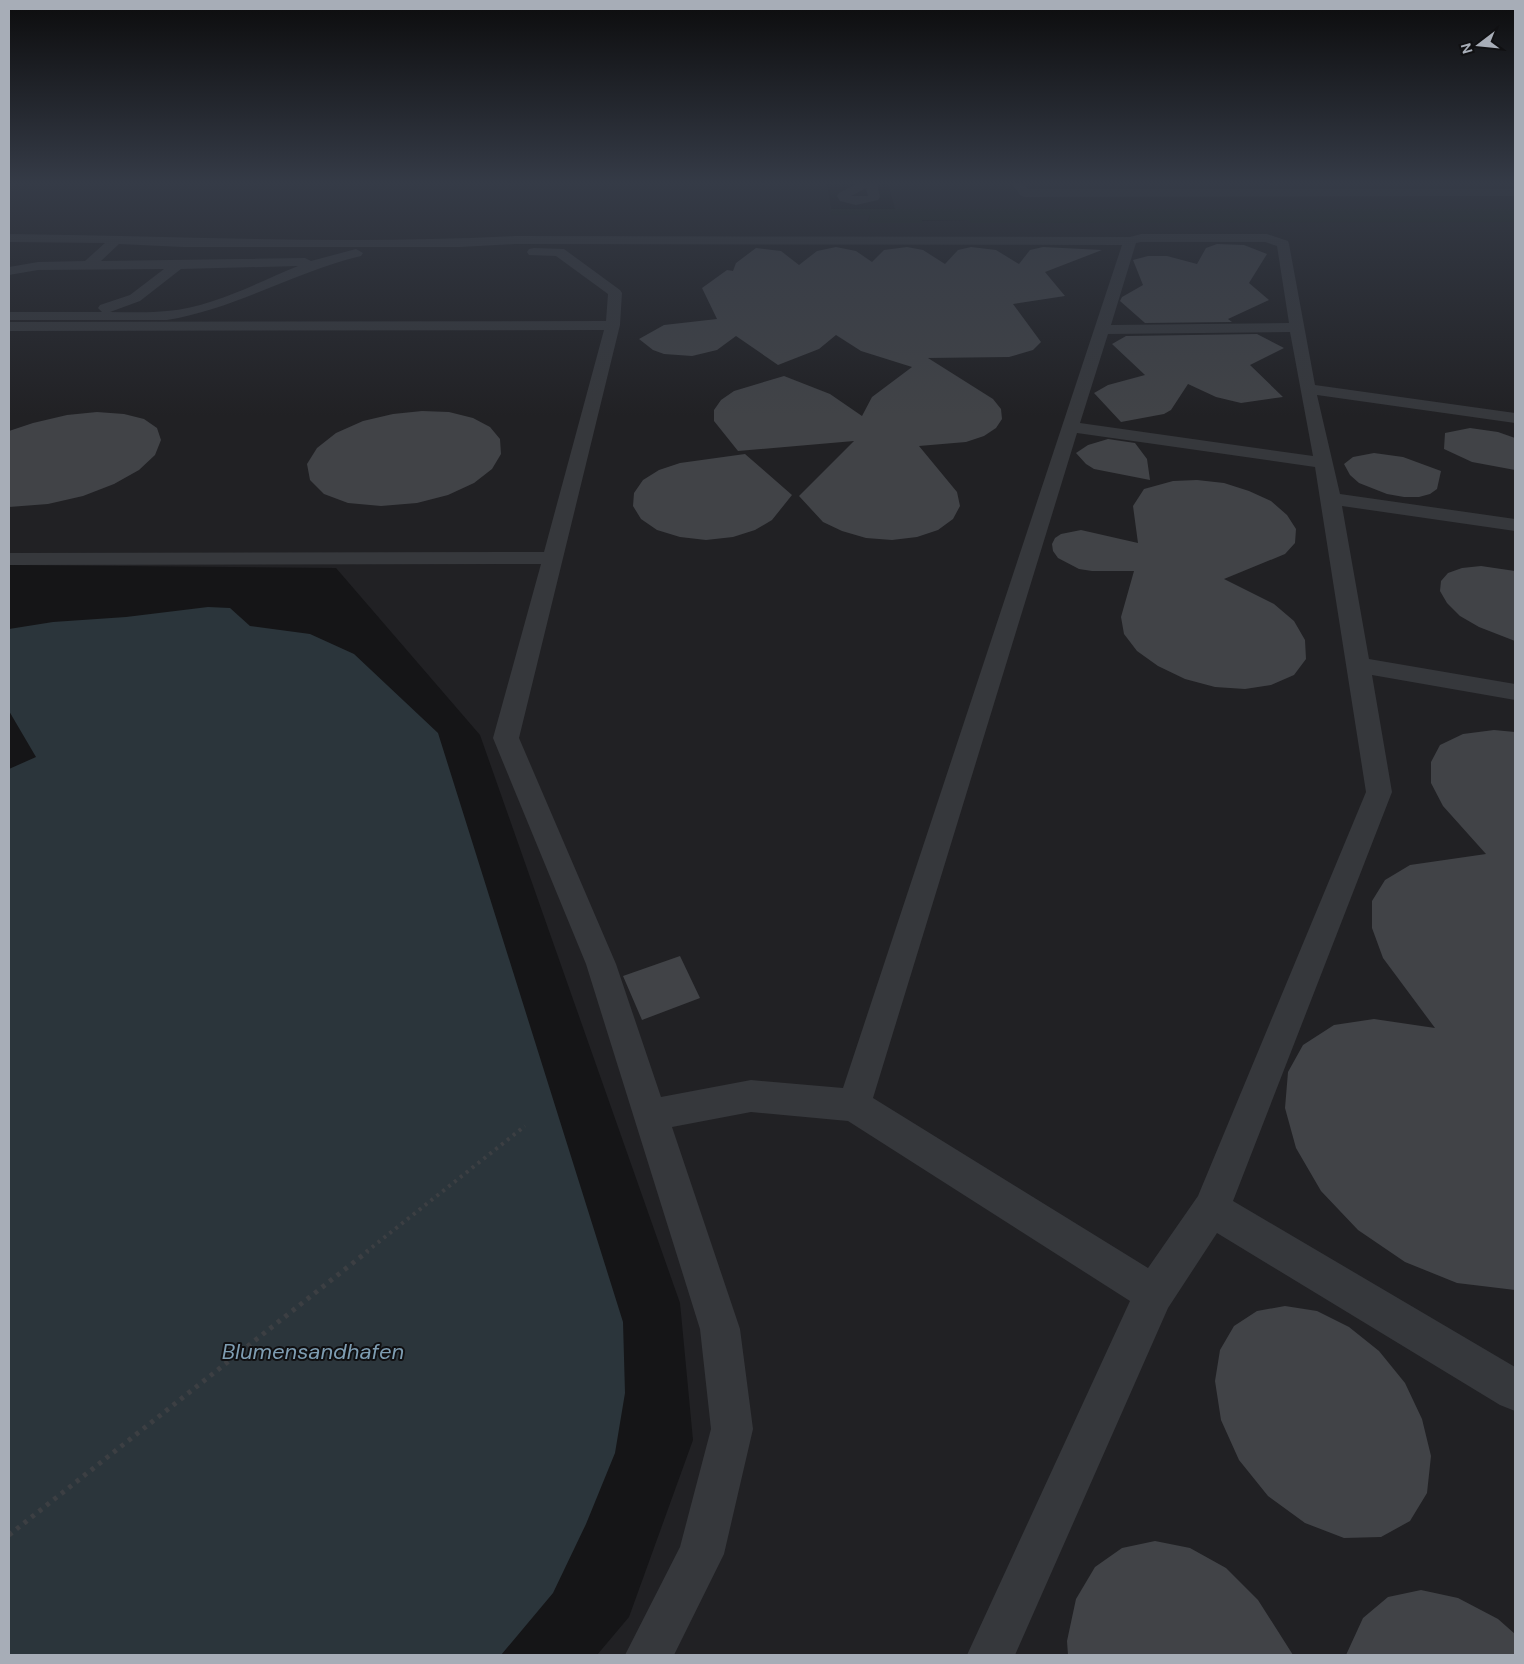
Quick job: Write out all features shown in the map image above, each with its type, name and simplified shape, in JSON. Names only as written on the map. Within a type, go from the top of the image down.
[{"type":"lane","points":[[89,265],[94,261]]},
{"type":"lane","points":[[9,271],[38,266],[291,264],[312,261]]},
{"type":"lane","points":[[9,316],[167,316],[188,314],[244,295],[322,261]]},
{"type":"lane","points":[[571,261],[615,294],[613,325],[506,738],[601,964],[720,1329],[732,1430],[701,1554],[649,1655]]},
{"type":"lane","points":[[854,1105],[1124,261]]},
{"type":"lane","points":[[991,1655],[1154,1294],[1211,1209],[1379,792],[1331,499],[1307,389],[1286,261]]},
{"type":"lane","points":[[9,309],[100,309],[122,306],[140,298],[177,265]]},
{"type":"lane","points":[[9,326],[613,325]]},
{"type":"lane","points":[[1102,330],[1297,327]]},
{"type":"lane","points":[[1307,389],[1515,418]]},
{"type":"lane","points":[[1070,427],[1323,463]]},
{"type":"lane","points":[[1331,499],[1515,525]]},
{"type":"lane","points":[[9,559],[552,558]]},
{"type":"lane","points":[[1358,665],[1515,692]]},
{"type":"lane","points":[[650,1115],[751,1096],[854,1105],[1154,1294]]},
{"type":"lane","points":[[1211,1209],[1515,1390]]},
{"type":"path","points":[[9,1535],[525,1126]]},
{"type":"shaded area","points":[[9,261],[1515,261],[1515,1655],[597,1655],[629,1617],[693,1440],[680,1303],[480,735],[336,568],[9,565]]},
{"type":"water","name":"Blumensandhafen","points":[[208,607],[230,608],[250,626],[310,634],[354,654],[438,733],[623,1322],[625,1393],[615,1453],[586,1524],[553,1593],[501,1655],[9,1655],[9,629],[53,622],[126,617]]},
{"type":"pier","points":[[9,711],[36,757],[9,769]]},
{"type":"building","points":[[739,261],[793,261],[799,265],[805,261],[940,261],[945,264],[948,261],[1014,261],[1019,264],[1022,261],[1074,261],[1045,272],[1065,296],[1013,304],[1041,342],[1033,350],[1009,357],[928,358],[993,399],[1001,409],[1002,419],[996,428],[984,436],[966,442],[919,446],[957,492],[960,506],[953,519],[938,530],[917,537],[892,540],[866,538],[842,531],[823,522],[799,496],[854,441],[738,451],[714,421],[714,410],[721,400],[734,391],[784,376],[830,394],[862,416],[872,397],[912,367],[861,351],[836,335],[819,349],[778,365],[736,336],[717,350],[692,356],[664,354],[653,350],[639,339],[664,325],[717,319],[702,288],[727,270],[733,271]]},
{"type":"building","points":[[1133,261],[1184,261],[1197,264],[1199,261],[1263,261],[1249,283],[1269,300],[1228,319],[1232,322],[1145,323],[1120,301],[1122,297],[1143,285]]},
{"type":"building","points":[[1257,334],[1284,348],[1250,365],[1283,397],[1241,403],[1216,397],[1188,384],[1171,410],[1164,414],[1121,422],[1094,393],[1108,385],[1145,375],[1112,344],[1126,336]]},
{"type":"building","points":[[422,411],[449,412],[473,418],[490,427],[500,439],[501,454],[492,469],[474,483],[448,495],[417,503],[381,506],[348,503],[324,494],[310,480],[307,464],[317,448],[336,433],[363,421],[393,414]]},
{"type":"building","points":[[97,412],[124,414],[144,419],[157,428],[161,440],[155,455],[139,470],[114,484],[83,496],[48,504],[9,507],[9,431],[67,415]]},
{"type":"building","points":[[1470,428],[1498,432],[1515,438],[1515,470],[1472,462],[1444,449],[1445,433]]},
{"type":"building","points":[[1108,439],[1135,443],[1147,459],[1150,480],[1094,469],[1086,464],[1076,453],[1088,445]]},
{"type":"building","points":[[1374,453],[1403,457],[1441,471],[1437,489],[1430,494],[1419,497],[1404,497],[1387,494],[1359,483],[1350,475],[1344,464],[1353,457]]},
{"type":"building","points":[[745,454],[792,495],[772,520],[755,530],[733,537],[706,540],[680,537],[657,530],[641,519],[633,506],[634,493],[643,480],[659,470],[680,463]]},
{"type":"building","points":[[1197,480],[1224,483],[1271,501],[1287,515],[1296,529],[1295,543],[1285,554],[1224,579],[1274,604],[1294,621],[1305,640],[1306,659],[1294,675],[1271,685],[1245,689],[1215,687],[1185,679],[1158,666],[1137,651],[1124,634],[1121,617],[1134,571],[1092,571],[1079,569],[1058,558],[1053,551],[1052,544],[1055,538],[1061,534],[1081,530],[1138,543],[1133,506],[1144,489],[1173,481]]},
{"type":"building","points":[[1481,566],[1515,571],[1515,641],[1479,627],[1460,616],[1447,603],[1440,591],[1441,581],[1448,573],[1462,568]]},
{"type":"building","points":[[1494,730],[1515,732],[1515,1290],[1457,1283],[1405,1262],[1358,1230],[1321,1191],[1296,1148],[1285,1108],[1288,1072],[1303,1045],[1334,1025],[1374,1019],[1435,1028],[1383,958],[1372,928],[1372,901],[1385,880],[1410,865],[1486,854],[1443,806],[1431,783],[1431,762],[1440,745],[1463,734]]},
{"type":"building","points":[[680,956],[700,998],[642,1020],[623,976]]},
{"type":"building","points":[[1285,1306],[1317,1311],[1349,1327],[1379,1351],[1405,1383],[1422,1419],[1431,1456],[1427,1493],[1410,1521],[1381,1537],[1344,1538],[1305,1523],[1268,1496],[1239,1460],[1221,1420],[1215,1381],[1220,1350],[1234,1326],[1257,1311]]},
{"type":"building","points":[[1155,1541],[1190,1548],[1226,1568],[1258,1600],[1293,1655],[1068,1655],[1067,1641],[1076,1599],[1095,1567],[1122,1548]]},
{"type":"building","points":[[1421,1590],[1458,1598],[1498,1619],[1515,1634],[1515,1655],[1346,1655],[1363,1618],[1388,1597]]}]
